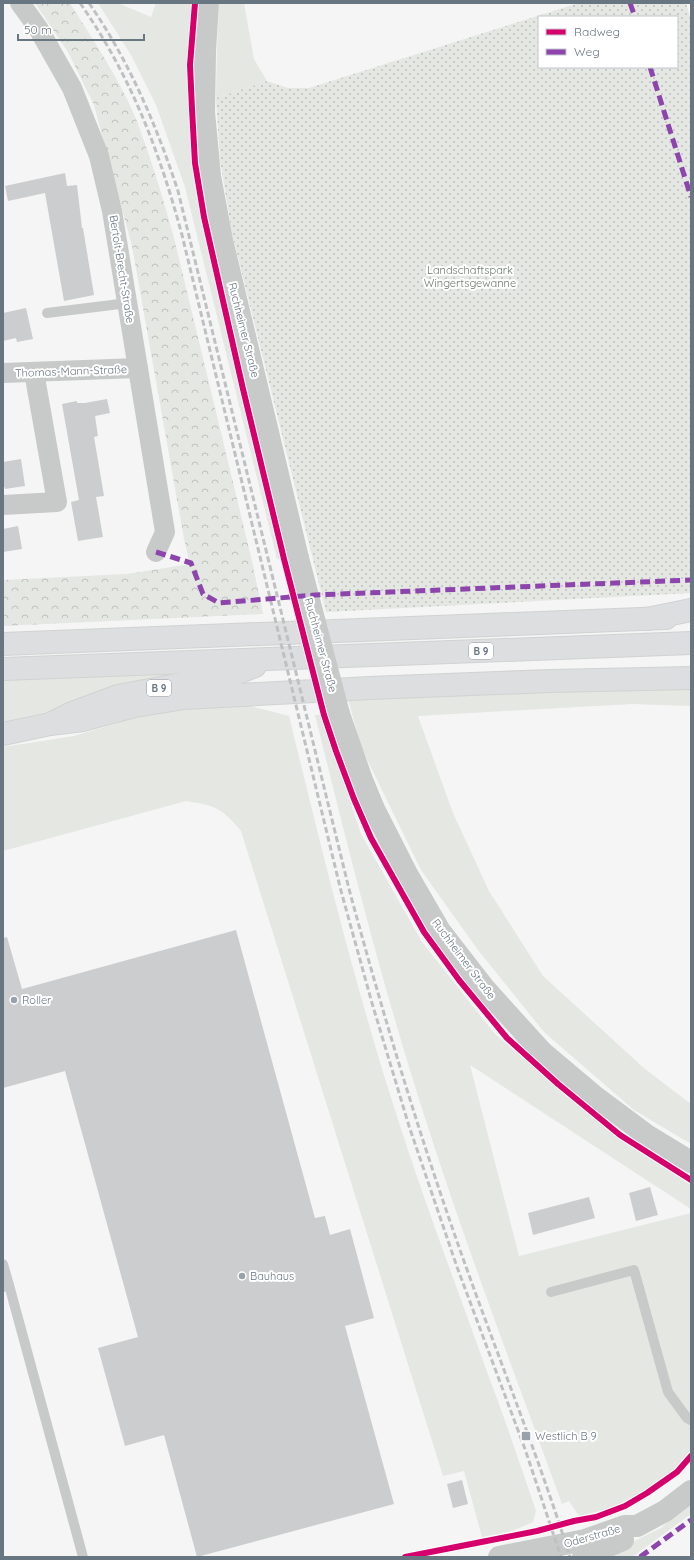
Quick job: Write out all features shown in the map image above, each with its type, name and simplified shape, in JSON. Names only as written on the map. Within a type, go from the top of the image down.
[{"type":"highway","points":[[647,619],[691,610]]},
{"type":"highway","points":[[3,644],[691,617]]},
{"type":"highway","name":"B 9","points":[[3,669],[691,643]]},
{"type":"highway","name":"B 9","points":[[3,734],[50,724],[72,713],[118,696],[235,674],[271,659]]},
{"type":"highway","points":[[50,724],[83,720],[135,706],[184,698],[370,688],[691,678]]},
{"type":"street","name":"Bertolt-Brecht-Straße","points":[[20,3],[38,28],[72,88],[99,156],[112,210],[165,532],[156,552]]},
{"type":"street","name":"Ruchheimer Straße","points":[[208,3],[204,51],[204,112],[210,176],[222,240],[298,558],[339,714],[371,802],[407,874],[440,931],[476,977],[519,1027],[542,1052],[593,1095],[662,1146],[691,1162]]},
{"type":"street","name":"Thomas-Mann-Straße","points":[[3,373],[138,368]]},
{"type":"street","points":[[3,505],[56,502],[34,372]]},
{"type":"street","name":"Oderstraße","points":[[499,1557],[585,1540],[626,1526],[637,1526],[665,1511],[691,1491]]},
{"type":"street","name":"Oderstraße","points":[[583,1557],[631,1536],[637,1526]]},
{"type":"lane","points":[[47,313],[128,303]]},
{"type":"lane","points":[[3,1264],[6,1286],[83,1557]]},
{"type":"lane","points":[[551,1292],[634,1270],[668,1392],[691,1420]]},
{"type":"green space","points":[[35,3],[70,3],[114,74],[136,119],[174,238],[252,561],[263,614],[3,626],[3,580],[127,574],[190,564],[184,539],[132,246],[94,105],[68,52]]},
{"type":"green space","points":[[98,3],[118,3],[151,17],[156,3],[192,3],[188,57],[189,111],[193,165],[200,218],[280,559],[277,559],[185,187],[156,105],[131,55]]},
{"type":"green space","points":[[219,3],[244,3],[254,59],[267,81],[216,98],[217,48]]},
{"type":"green space","name":"Landschaftspark Wingertsgewanne","points":[[579,3],[686,3],[691,20],[691,593],[326,612],[232,233],[220,160],[216,98],[267,81],[288,88],[309,88]]},
{"type":"green space","points":[[176,674],[52,711],[3,722],[3,680]]},
{"type":"green space","points":[[691,688],[691,706],[632,704],[418,716],[453,813],[489,891],[543,976],[645,1069],[691,1104],[691,1144],[634,1110],[544,1032],[478,950],[421,870],[361,747],[348,699]]},
{"type":"green space","points":[[246,705],[289,716],[355,977],[402,1132],[422,1192],[506,1422],[536,1511],[533,1522],[512,1531],[482,1537],[464,1471],[443,1476],[241,831],[223,812],[211,806],[186,801],[3,851],[3,747],[74,736],[158,711]]},
{"type":"green space","points":[[315,715],[322,715],[361,834],[422,942],[495,1034],[615,1136],[691,1183],[691,1209],[470,1065],[519,1256],[691,1213],[691,1450],[675,1469],[644,1491],[612,1508],[579,1516],[569,1501],[562,1504],[459,1220],[411,1073],[367,920]]},
{"type":"green space","points":[[691,1501],[691,1514],[632,1557],[602,1557],[661,1528]]},
{"type":"building","points":[[65,173],[67,186],[77,185],[82,228],[94,295],[64,301],[45,193],[8,201],[5,186]]},
{"type":"building","points":[[26,308],[33,339],[17,342],[16,338],[3,341],[3,313]]},
{"type":"building","points":[[107,399],[110,413],[95,416],[98,436],[94,437],[104,496],[96,497],[103,537],[78,541],[71,502],[79,500],[62,404],[77,401],[77,403],[85,403]]},
{"type":"building","points":[[21,459],[25,486],[3,488],[3,462]]},
{"type":"building","points":[[18,526],[22,549],[3,552],[3,529]]},
{"type":"building","name":"Bauhaus","points":[[236,930],[315,1218],[325,1216],[330,1235],[350,1229],[374,1318],[345,1326],[394,1504],[197,1557],[164,1435],[125,1446],[98,1348],[138,1337],[65,1071],[3,1088],[3,938],[7,937],[22,989]]},
{"type":"building","points":[[650,1187],[658,1215],[636,1221],[629,1193]]},
{"type":"building","points":[[589,1197],[595,1218],[533,1235],[528,1213]]},
{"type":"building","points":[[462,1480],[468,1504],[453,1508],[447,1484]]},
{"type":"railway","points":[[80,3],[98,30],[129,86],[142,114],[164,173],[182,235],[341,891],[372,1003],[409,1126],[457,1267],[525,1449],[561,1557]]},
{"type":"railway","points":[[89,3],[117,47],[129,70],[151,117],[178,191],[349,889],[375,983],[403,1078],[449,1218],[570,1557]]},
{"type":"marked path","points":[[630,3],[635,16]]},
{"type":"marked path","points":[[650,68],[691,197]]},
{"type":"marked path","points":[[156,552],[191,563],[203,594],[219,603],[315,595],[691,580]]},
{"type":"marked path","points":[[640,1557],[691,1520]]},
{"type":"cycle path","points":[[195,3],[190,65],[195,163],[204,217],[243,389],[284,559],[324,715],[354,799],[371,838],[424,932],[459,980],[507,1038],[558,1084],[620,1135],[691,1180]]},
{"type":"cycle path","points":[[405,1557],[537,1531],[596,1517],[625,1506],[647,1493],[677,1472],[691,1456]]},
{"type":"place","name":"Roller","points":[[14,1000]]},
{"type":"place","name":"Bauhaus","points":[[242,1276]]},
{"type":"place","name":"Westlich B 9","points":[[526,1436]]}]
